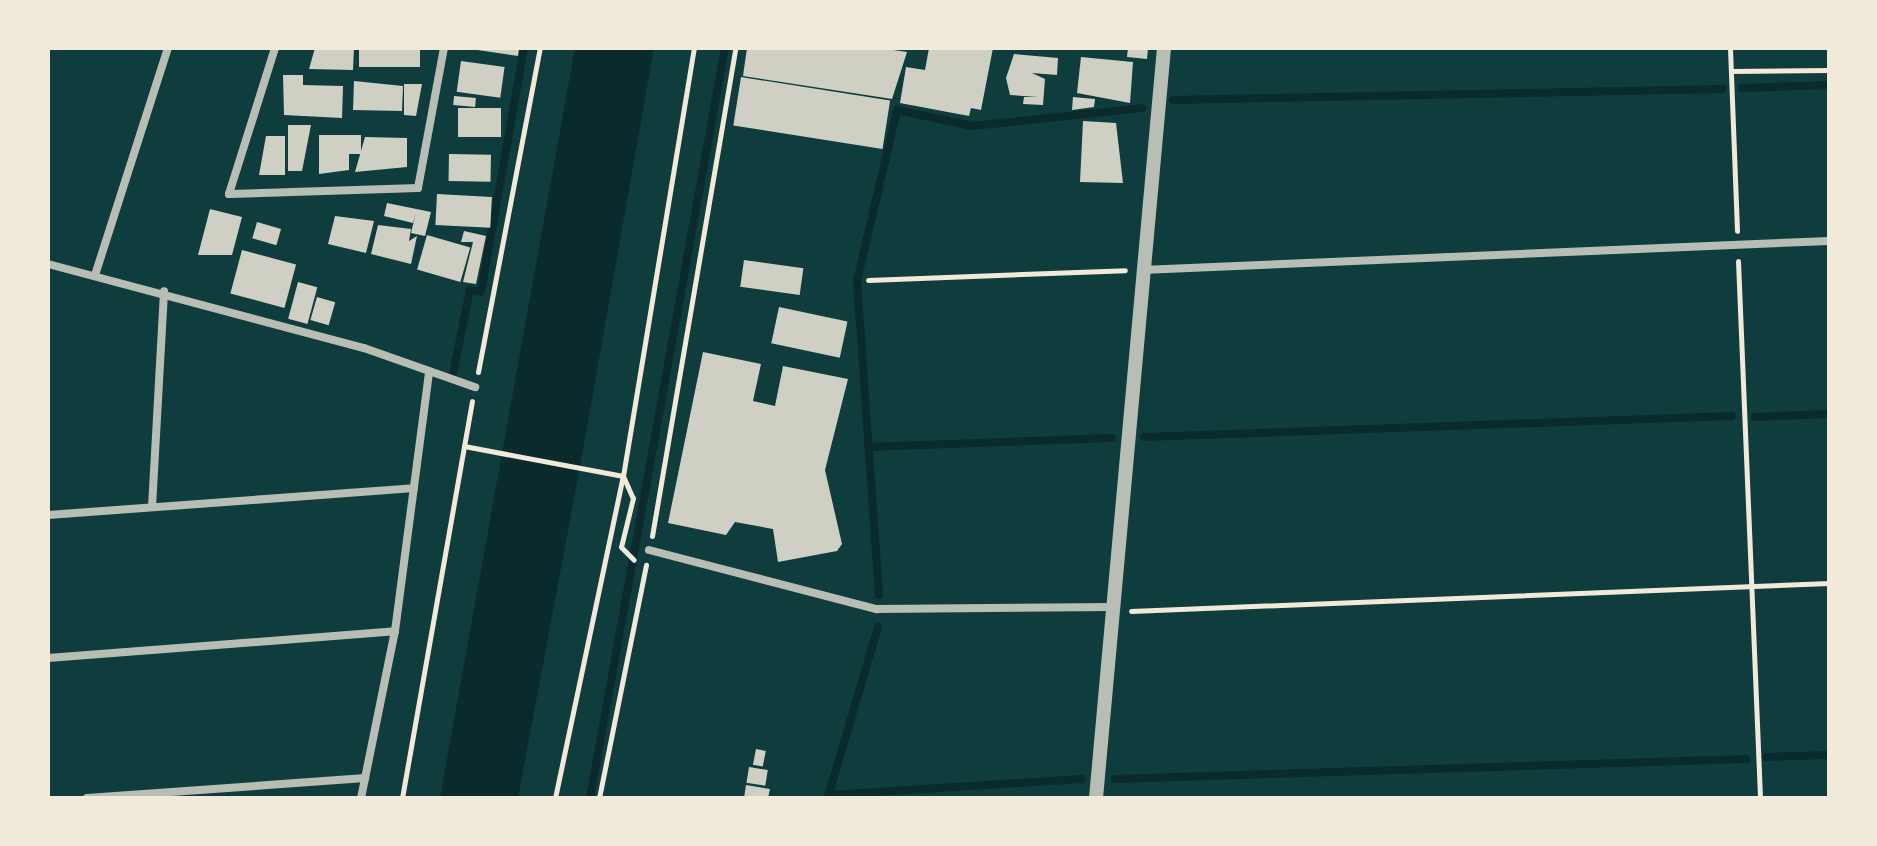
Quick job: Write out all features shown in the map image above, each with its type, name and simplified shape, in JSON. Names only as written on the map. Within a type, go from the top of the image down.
[{"type":"street","points":[[96,272],[168,48]]},
{"type":"street","points":[[275,48],[229,194],[418,188],[444,48]]},
{"type":"street","points":[[1096,798],[1164,48]]},
{"type":"street","points":[[1142,270],[1829,241]]},
{"type":"street","points":[[48,264],[96,272],[164,291],[475,387]]},
{"type":"street","points":[[152,507],[164,291]]},
{"type":"street","points":[[361,798],[395,631],[429,371]]},
{"type":"street","points":[[48,515],[414,488]]},
{"type":"street","points":[[649,550],[876,609],[1114,609]]},
{"type":"street","points":[[48,658],[395,631]]},
{"type":"street","points":[[87,798],[365,778]]},
{"type":"path","points":[[402,798],[467,446],[475,387],[540,48]]},
{"type":"path","points":[[555,798],[623,476],[694,48]]},
{"type":"path","points":[[599,798],[649,550],[735,48]]},
{"type":"path","points":[[1730,48],[1748,587],[1760,798]]},
{"type":"path","points":[[1731,71],[1829,70]]},
{"type":"path","points":[[868,280],[1142,270]]},
{"type":"path","points":[[467,446],[623,476]]},
{"type":"path","points":[[623,476],[633,498],[621,547],[631,559]]},
{"type":"path","points":[[1114,609],[1829,583]]},
{"type":"water","points":[[575,48],[654,48],[581,461],[518,798],[440,798]]},
{"type":"building","points":[[315,48],[354,48],[353,70],[309,69]]},
{"type":"building","points":[[359,48],[420,48],[420,67],[359,67]]},
{"type":"building","points":[[464,48],[519,48],[518,56]]},
{"type":"building","points":[[747,48],[880,48],[907,52],[892,99],[743,76]]},
{"type":"building","points":[[929,48],[993,48],[981,110],[971,108],[969,116],[900,103],[906,67],[925,70]]},
{"type":"building","points":[[1128,48],[1148,48],[1147,59],[1127,57]]},
{"type":"building","points":[[1014,54],[1058,58],[1057,75],[1032,73],[1045,79],[1043,105],[1023,104],[1024,97],[1038,97],[1010,95],[1006,78]]},
{"type":"building","points":[[1081,57],[1133,62],[1130,103],[1077,93]]},
{"type":"building","points":[[461,61],[505,67],[500,98],[457,92]]},
{"type":"building","points":[[283,75],[303,75],[303,85],[343,86],[342,118],[284,115]]},
{"type":"building","points":[[741,77],[890,101],[882,149],[733,125]]},
{"type":"building","points":[[354,81],[403,86],[402,111],[353,110]]},
{"type":"building","points":[[404,84],[422,84],[416,116],[404,115]]},
{"type":"building","points":[[454,96],[476,98],[475,107],[453,105]]},
{"type":"building","points":[[1073,97],[1095,99],[1094,107],[1072,110]]},
{"type":"building","points":[[458,108],[501,108],[501,137],[458,137]]},
{"type":"building","points":[[1083,121],[1116,123],[1123,183],[1080,182]]},
{"type":"building","points":[[288,125],[311,125],[302,171],[288,171]]},
{"type":"building","points":[[319,135],[361,135],[361,154],[349,154],[349,170],[319,174]]},
{"type":"building","points":[[266,136],[285,136],[285,175],[259,175]]},
{"type":"building","points":[[365,137],[407,138],[407,167],[355,172]]},
{"type":"building","points":[[449,154],[491,155],[491,182],[449,181]]},
{"type":"building","points":[[437,194],[492,197],[490,228],[435,225]]},
{"type":"building","points":[[387,203],[431,212],[425,236],[411,233],[416,212],[413,223],[384,216]]},
{"type":"building","points":[[210,209],[242,217],[232,255],[198,255]]},
{"type":"building","points":[[335,216],[374,221],[366,253],[328,244]]},
{"type":"building","points":[[257,222],[281,229],[276,245],[252,238]]},
{"type":"building","points":[[378,225],[411,229],[409,241],[417,236],[411,264],[371,254]]},
{"type":"building","points":[[464,231],[486,236],[476,284],[463,282],[473,242],[461,242]]},
{"type":"building","points":[[427,235],[470,247],[460,282],[417,270]]},
{"type":"building","points":[[242,250],[296,264],[284,308],[230,293]]},
{"type":"building","points":[[744,260],[803,268],[800,295],[740,287]]},
{"type":"building","points":[[298,282],[317,287],[307,324],[288,319]]},
{"type":"building","points":[[317,297],[335,302],[329,325],[310,320]]},
{"type":"building","points":[[779,307],[847,322],[840,358],[771,343]]},
{"type":"building","points":[[703,352],[761,364],[753,401],[775,406],[783,366],[848,379],[825,470],[842,544],[837,551],[778,562],[773,529],[735,522],[726,535],[668,523]]},
{"type":"building","points":[[756,749],[766,751],[763,767],[753,765]]},
{"type":"building","points":[[749,767],[768,770],[765,786],[746,783]]},
{"type":"building","points":[[746,785],[770,789],[768,798],[744,798]]},
{"type":"waterway","points":[[453,374],[470,290],[481,292],[524,48]]},
{"type":"waterway","points":[[590,798],[725,48]]},
{"type":"waterway","points":[[1742,88],[1829,85]]},
{"type":"waterway","points":[[1173,100],[1723,89]]},
{"type":"waterway","points":[[879,595],[857,281],[897,110],[972,126],[1142,108]]},
{"type":"waterway","points":[[1755,417],[1829,414]]},
{"type":"waterway","points":[[1144,437],[1732,416]]},
{"type":"waterway","points":[[868,447],[1112,438]]},
{"type":"waterway","points":[[828,797],[878,627]]},
{"type":"waterway","points":[[1766,757],[1829,755]]},
{"type":"waterway","points":[[1115,779],[1747,759]]},
{"type":"waterway","points":[[829,795],[1081,779]]}]
